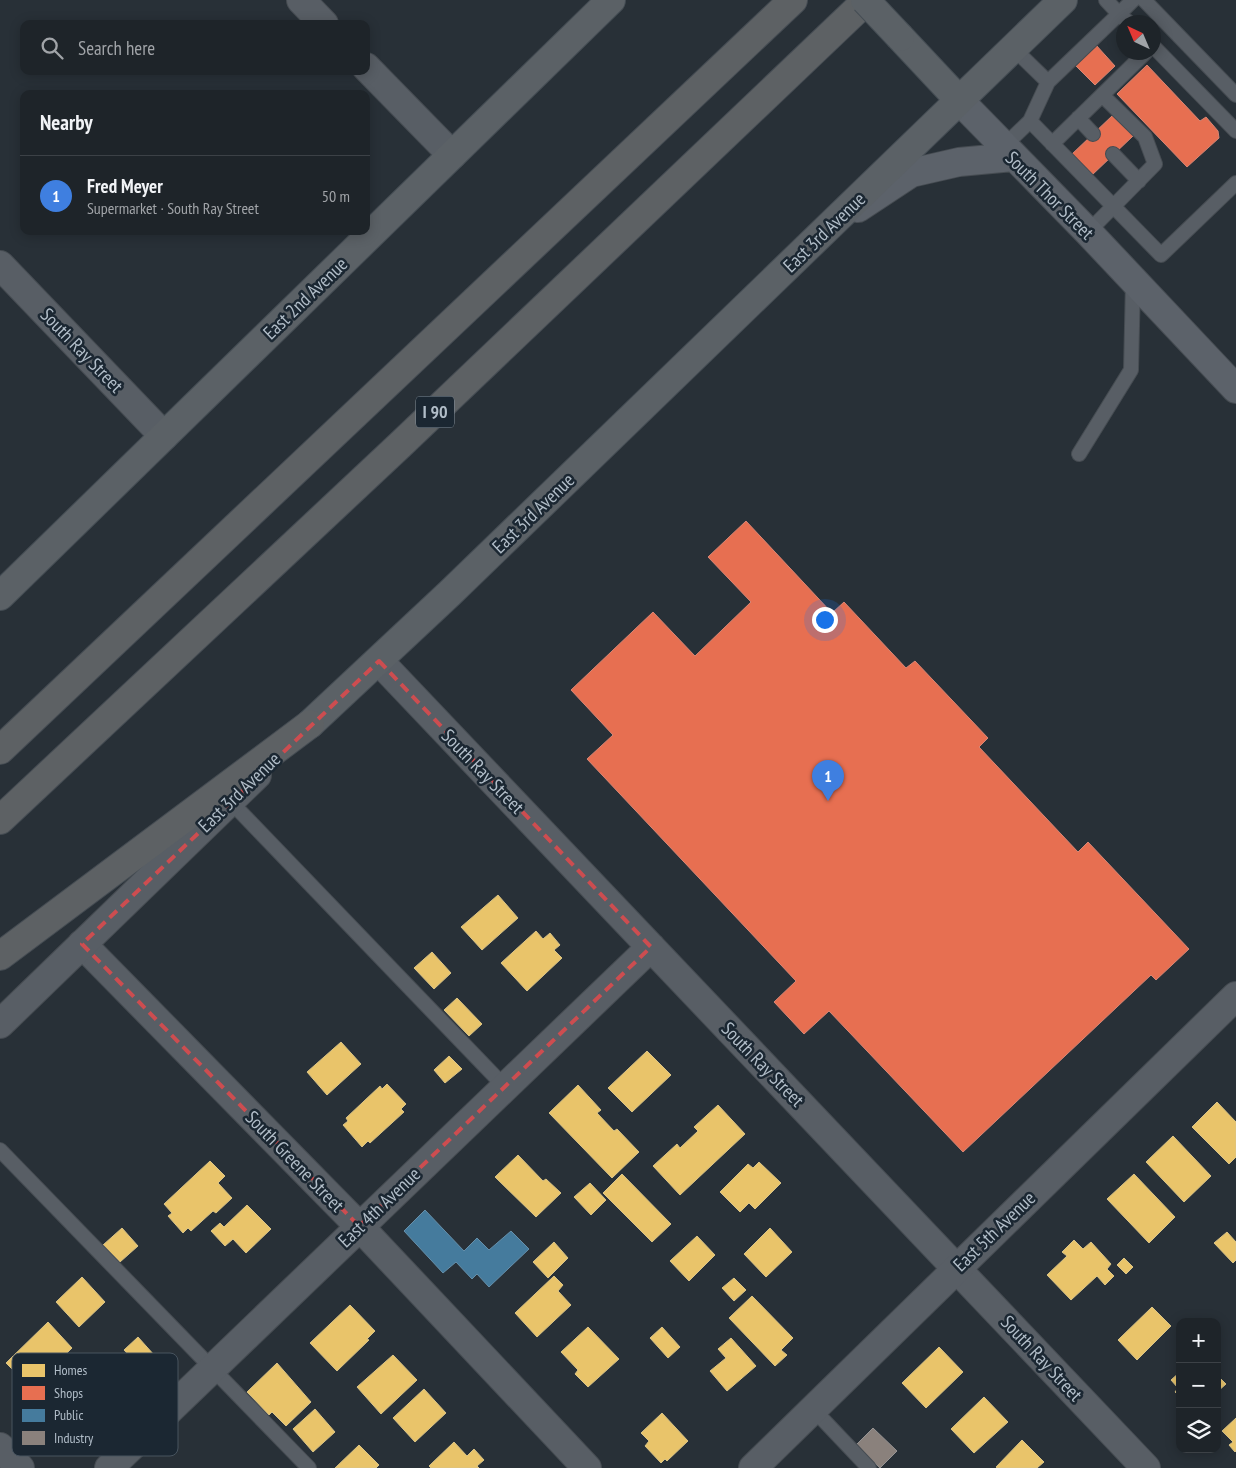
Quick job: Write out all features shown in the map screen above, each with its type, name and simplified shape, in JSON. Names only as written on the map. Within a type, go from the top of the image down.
[{"type":"highway","points":[[0,750],[792,0]]},
{"type":"highway","name":"I 90","points":[[0,820],[407,438],[866,0]]},
{"type":"highway","points":[[0,956],[310,724]]},
{"type":"main road","name":"East 2nd Avenue","points":[[0,596],[611,0]]},
{"type":"main road","name":"South Thor Street","points":[[866,0],[1008,152],[1088,232],[1236,389]]},
{"type":"main road","name":"East 3rd Avenue","points":[[310,724],[379,661],[830,228],[1063,0]]},
{"type":"main road","points":[[830,228],[911,173],[1008,152]]},
{"type":"street","points":[[301,0],[320,20]]},
{"type":"street","points":[[370,72],[452,155]]},
{"type":"street","name":"South Ray Street","points":[[0,265],[164,436]]},
{"type":"street","name":"South Ray Street","points":[[379,661],[1146,1468]]},
{"type":"street","name":"East 3rd Avenue","points":[[0,1024],[310,724]]},
{"type":"street","name":"South Greene Street","points":[[82,944],[359,1226],[586,1468]]},
{"type":"street","name":"East 4th Avenue","points":[[178,1402],[652,947]]},
{"type":"street","name":"East 5th Avenue","points":[[753,1468],[1236,996]]},
{"type":"street","points":[[0,1447],[20,1468]]},
{"type":"street","name":"East 4th Avenue","points":[[109,1468],[121,1456]]},
{"type":"lane","points":[[1106,0],[1121,15]]},
{"type":"lane","points":[[1126,15],[1133,0]]},
{"type":"lane","points":[[1144,0],[1236,95]]},
{"type":"lane","points":[[1008,152],[1030,121],[1048,82],[1116,25]]},
{"type":"lane","points":[[1013,48],[1048,82]]},
{"type":"lane","points":[[1161,54],[1236,131]]},
{"type":"lane","points":[[1052,144],[1138,60]]},
{"type":"lane","points":[[1088,232],[1155,164],[1144,137],[1102,95]]},
{"type":"lane","points":[[1078,118],[1093,134]]},
{"type":"lane","points":[[1030,121],[1161,255],[1236,183]]},
{"type":"lane","points":[[1113,154],[1140,181]]},
{"type":"lane","points":[[1078,454],[1131,370],[1133,281]]},
{"type":"lane","points":[[230,801],[505,1087]]},
{"type":"lane","points":[[0,1150],[309,1468]]},
{"type":"lane","points":[[813,1409],[869,1468]]},
{"type":"highlighted area","points":[[379,661],[651,947],[359,1226],[82,944]]},
{"type":"building: Homes","points":[[498,895],[518,918],[482,950],[461,927]]},
{"type":"building: Homes","points":[[536,931],[543,939],[550,933],[560,945],[554,950],[562,958],[527,991],[501,963]]},
{"type":"building: Homes","points":[[432,952],[451,973],[434,989],[414,968]]},
{"type":"building: Homes","points":[[457,998],[482,1024],[469,1036],[444,1010]]},
{"type":"building: Homes","points":[[341,1042],[361,1064],[327,1095],[307,1072]]},
{"type":"building: Homes","points":[[647,1051],[671,1075],[632,1112],[608,1088]]},
{"type":"building: Homes","points":[[449,1056],[462,1069],[445,1083],[434,1070]]},
{"type":"building: Homes","points":[[387,1084],[406,1104],[401,1109],[404,1112],[370,1143],[368,1141],[362,1147],[343,1125],[348,1121],[346,1118],[380,1086],[382,1089]]},
{"type":"building: Homes","points":[[578,1085],[601,1110],[597,1113],[614,1131],[617,1129],[639,1152],[612,1178],[549,1113]]},
{"type":"building: Homes","points":[[1217,1102],[1236,1122],[1236,1157],[1229,1164],[1192,1127]]},
{"type":"building: Homes","points":[[718,1105],[745,1134],[680,1195],[653,1166],[677,1144],[680,1148],[698,1131],[694,1127]]},
{"type":"building: Homes","points":[[1173,1136],[1211,1176],[1184,1202],[1146,1162]]},
{"type":"building: Homes","points":[[518,1155],[543,1181],[546,1179],[561,1193],[536,1217],[495,1177]]},
{"type":"building: Homes","points":[[210,1161],[225,1176],[218,1183],[232,1198],[216,1213],[213,1211],[191,1231],[188,1228],[183,1233],[168,1216],[172,1213],[164,1204]]},
{"type":"building: Homes","points":[[759,1162],[781,1183],[755,1209],[749,1203],[740,1212],[720,1192],[748,1164],[753,1168]]},
{"type":"building: Homes","points":[[622,1174],[671,1224],[652,1242],[603,1193]]},
{"type":"building: Homes","points":[[1134,1174],[1175,1217],[1149,1243],[1107,1199]]},
{"type":"building: Homes","points":[[590,1183],[606,1200],[591,1215],[574,1197]]},
{"type":"building: Homes","points":[[247,1205],[271,1229],[246,1253],[233,1239],[225,1246],[211,1231],[220,1223],[224,1227]]},
{"type":"building: Homes","points":[[122,1228],[138,1246],[120,1262],[103,1245]]},
{"type":"building: Homes","points":[[770,1228],[792,1252],[766,1277],[744,1254]]},
{"type":"building: Homes","points":[[1227,1232],[1236,1242],[1236,1260],[1233,1263],[1214,1243]]},
{"type":"building: Homes","points":[[697,1236],[715,1255],[689,1281],[670,1261]]},
{"type":"building: Homes","points":[[1074,1240],[1083,1249],[1091,1242],[1111,1264],[1107,1269],[1114,1276],[1105,1285],[1097,1276],[1071,1300],[1047,1275],[1067,1256],[1062,1252]]},
{"type":"building: Homes","points":[[554,1242],[568,1258],[548,1278],[533,1262]]},
{"type":"building: Homes","points":[[1124,1258],[1133,1267],[1126,1274],[1117,1265]]},
{"type":"building: Homes","points":[[554,1276],[563,1285],[558,1291],[571,1305],[537,1337],[515,1313]]},
{"type":"building: Homes","points":[[82,1277],[105,1302],[79,1327],[56,1302]]},
{"type":"building: Homes","points":[[734,1278],[746,1290],[734,1301],[722,1288]]},
{"type":"building: Homes","points":[[752,1296],[793,1338],[781,1350],[787,1355],[775,1366],[729,1318]]},
{"type":"building: Homes","points":[[350,1305],[375,1331],[367,1339],[369,1340],[337,1371],[310,1343]]},
{"type":"building: Homes","points":[[1152,1307],[1171,1326],[1137,1360],[1118,1340]]},
{"type":"building: Homes","points":[[48,1322],[72,1348],[67,1353],[16,1353]]},
{"type":"building: Homes","points":[[588,1327],[619,1359],[588,1387],[575,1374],[578,1370],[561,1352]]},
{"type":"building: Homes","points":[[662,1327],[680,1347],[668,1358],[650,1338]]},
{"type":"building: Homes","points":[[138,1337],[152,1353],[127,1353],[124,1350]]},
{"type":"building: Homes","points":[[731,1338],[756,1366],[727,1391],[710,1371],[726,1358],[718,1349]]},
{"type":"building: Homes","points":[[939,1347],[963,1372],[926,1408],[902,1383]]},
{"type":"building: Homes","points":[[393,1355],[417,1380],[381,1414],[357,1387]]},
{"type":"building: Homes","points":[[12,1357],[12,1369],[6,1363]]},
{"type":"building: Homes","points":[[277,1363],[311,1402],[286,1426],[272,1412],[269,1415],[247,1392]]},
{"type":"building: Homes","points":[[1176,1376],[1176,1386],[1171,1380]]},
{"type":"building: Homes","points":[[1221,1379],[1226,1384],[1221,1388]]},
{"type":"building: Homes","points":[[424,1389],[446,1413],[415,1442],[393,1418]]},
{"type":"building: Homes","points":[[984,1397],[1008,1422],[974,1453],[951,1429]]},
{"type":"building: Homes","points":[[315,1409],[335,1432],[313,1452],[293,1429]]},
{"type":"building: Homes","points":[[662,1413],[688,1441],[667,1461],[665,1459],[661,1463],[645,1446],[649,1441],[641,1433]]},
{"type":"building: Homes","points":[[1236,1418],[1235,1452],[1229,1445],[1233,1442],[1222,1431]]},
{"type":"building: Homes","points":[[1022,1440],[1044,1462],[1037,1468],[997,1468],[996,1467]]},
{"type":"building: Homes","points":[[454,1442],[467,1456],[474,1449],[484,1460],[477,1466],[479,1468],[431,1468],[429,1466]]},
{"type":"building: Homes","points":[[359,1445],[379,1465],[376,1468],[335,1468]]},
{"type":"building: Shops","points":[[1096,45],[1115,66],[1095,85],[1075,65]]},
{"type":"building: Shops","points":[[1147,65],[1200,121],[1206,117],[1218,131],[1219,138],[1187,167],[1117,94]]},
{"type":"building: Shops","points":[[1113,115],[1133,136],[1091,176],[1071,155]]},
{"type":"building: Shops","points":[[746,521],[832,613],[844,602],[906,668],[915,661],[988,738],[979,747],[1078,852],[1088,842],[1189,949],[1156,980],[1151,975],[963,1152],[829,1011],[804,1034],[774,1002],[796,981],[587,759],[613,735],[571,690],[653,612],[695,656],[751,602],[708,557]]},
{"type":"building: Public","points":[[425,1210],[464,1251],[477,1238],[489,1250],[511,1231],[529,1249],[489,1287],[477,1274],[472,1279],[456,1262],[443,1273],[404,1231]]},
{"type":"building: Industry","points":[[873,1428],[897,1451],[880,1468],[856,1445]]},
{"type":"place","name":"Fred Meyer","points":[[828,801]]}]
